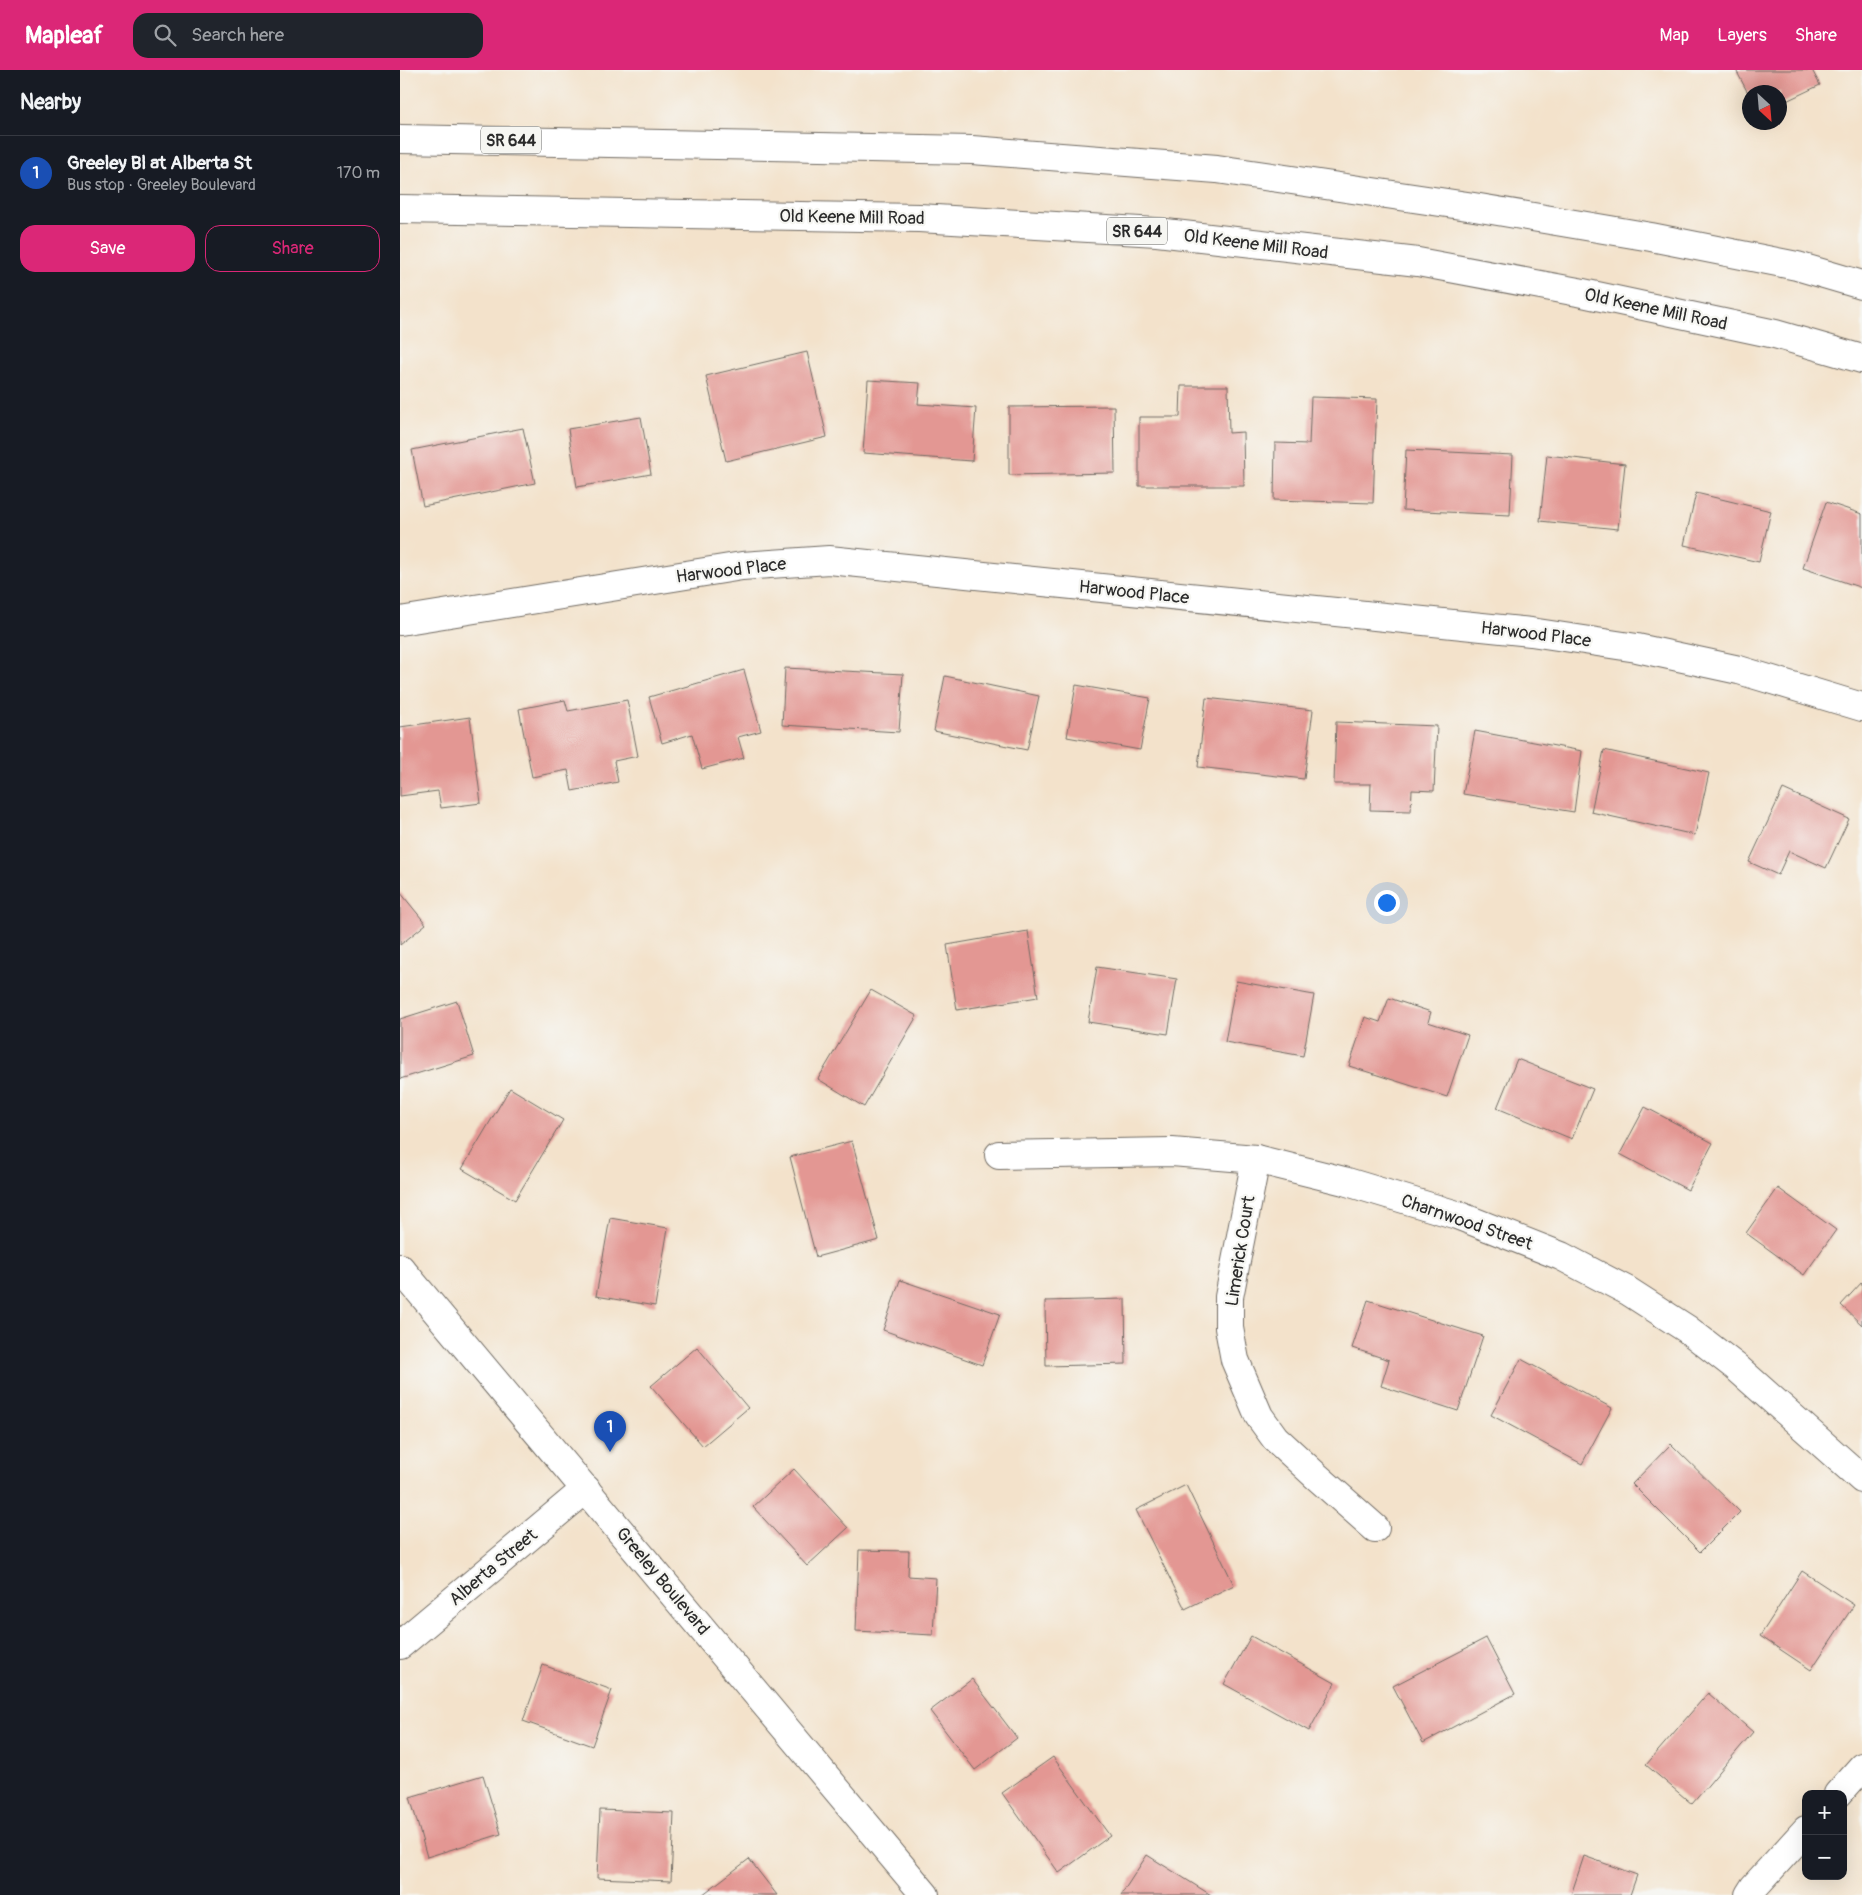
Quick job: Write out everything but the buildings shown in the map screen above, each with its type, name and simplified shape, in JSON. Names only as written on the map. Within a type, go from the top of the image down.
[{"type":"street","name":"SR 644","points":[[400,139],[972,150],[1218,169],[1474,207],[1651,237],[1797,266],[1862,285]]},
{"type":"street","name":"Old Keene Mill Road","points":[[400,209],[919,218],[1157,232],[1418,262],[1578,292],[1775,334],[1862,359]]},
{"type":"street","name":"Harwood Place","points":[[400,620],[742,566],[829,560],[1540,634],[1638,648],[1739,670],[1862,707]]},
{"type":"street","name":"Charnwood Street","points":[[999,1155],[1172,1152],[1256,1159],[1344,1181],[1458,1215],[1561,1256],[1628,1291],[1687,1329],[1736,1367],[1862,1479]]},
{"type":"street","name":"Limerick Court","points":[[1256,1159],[1229,1297],[1229,1328],[1235,1360],[1259,1416],[1275,1438],[1375,1528]]},
{"type":"street","name":"Greeley Boulevard","points":[[400,1268],[925,1895]]},
{"type":"street","name":"Alberta Street","points":[[400,1645],[586,1489]]},
{"type":"street","points":[[1842,1790],[1862,1767]]},
{"type":"street","points":[[1750,1895],[1754,1887],[1802,1834]]},
{"type":"place","name":"Greeley Bl at Alberta St","points":[[610,1452]]}]
